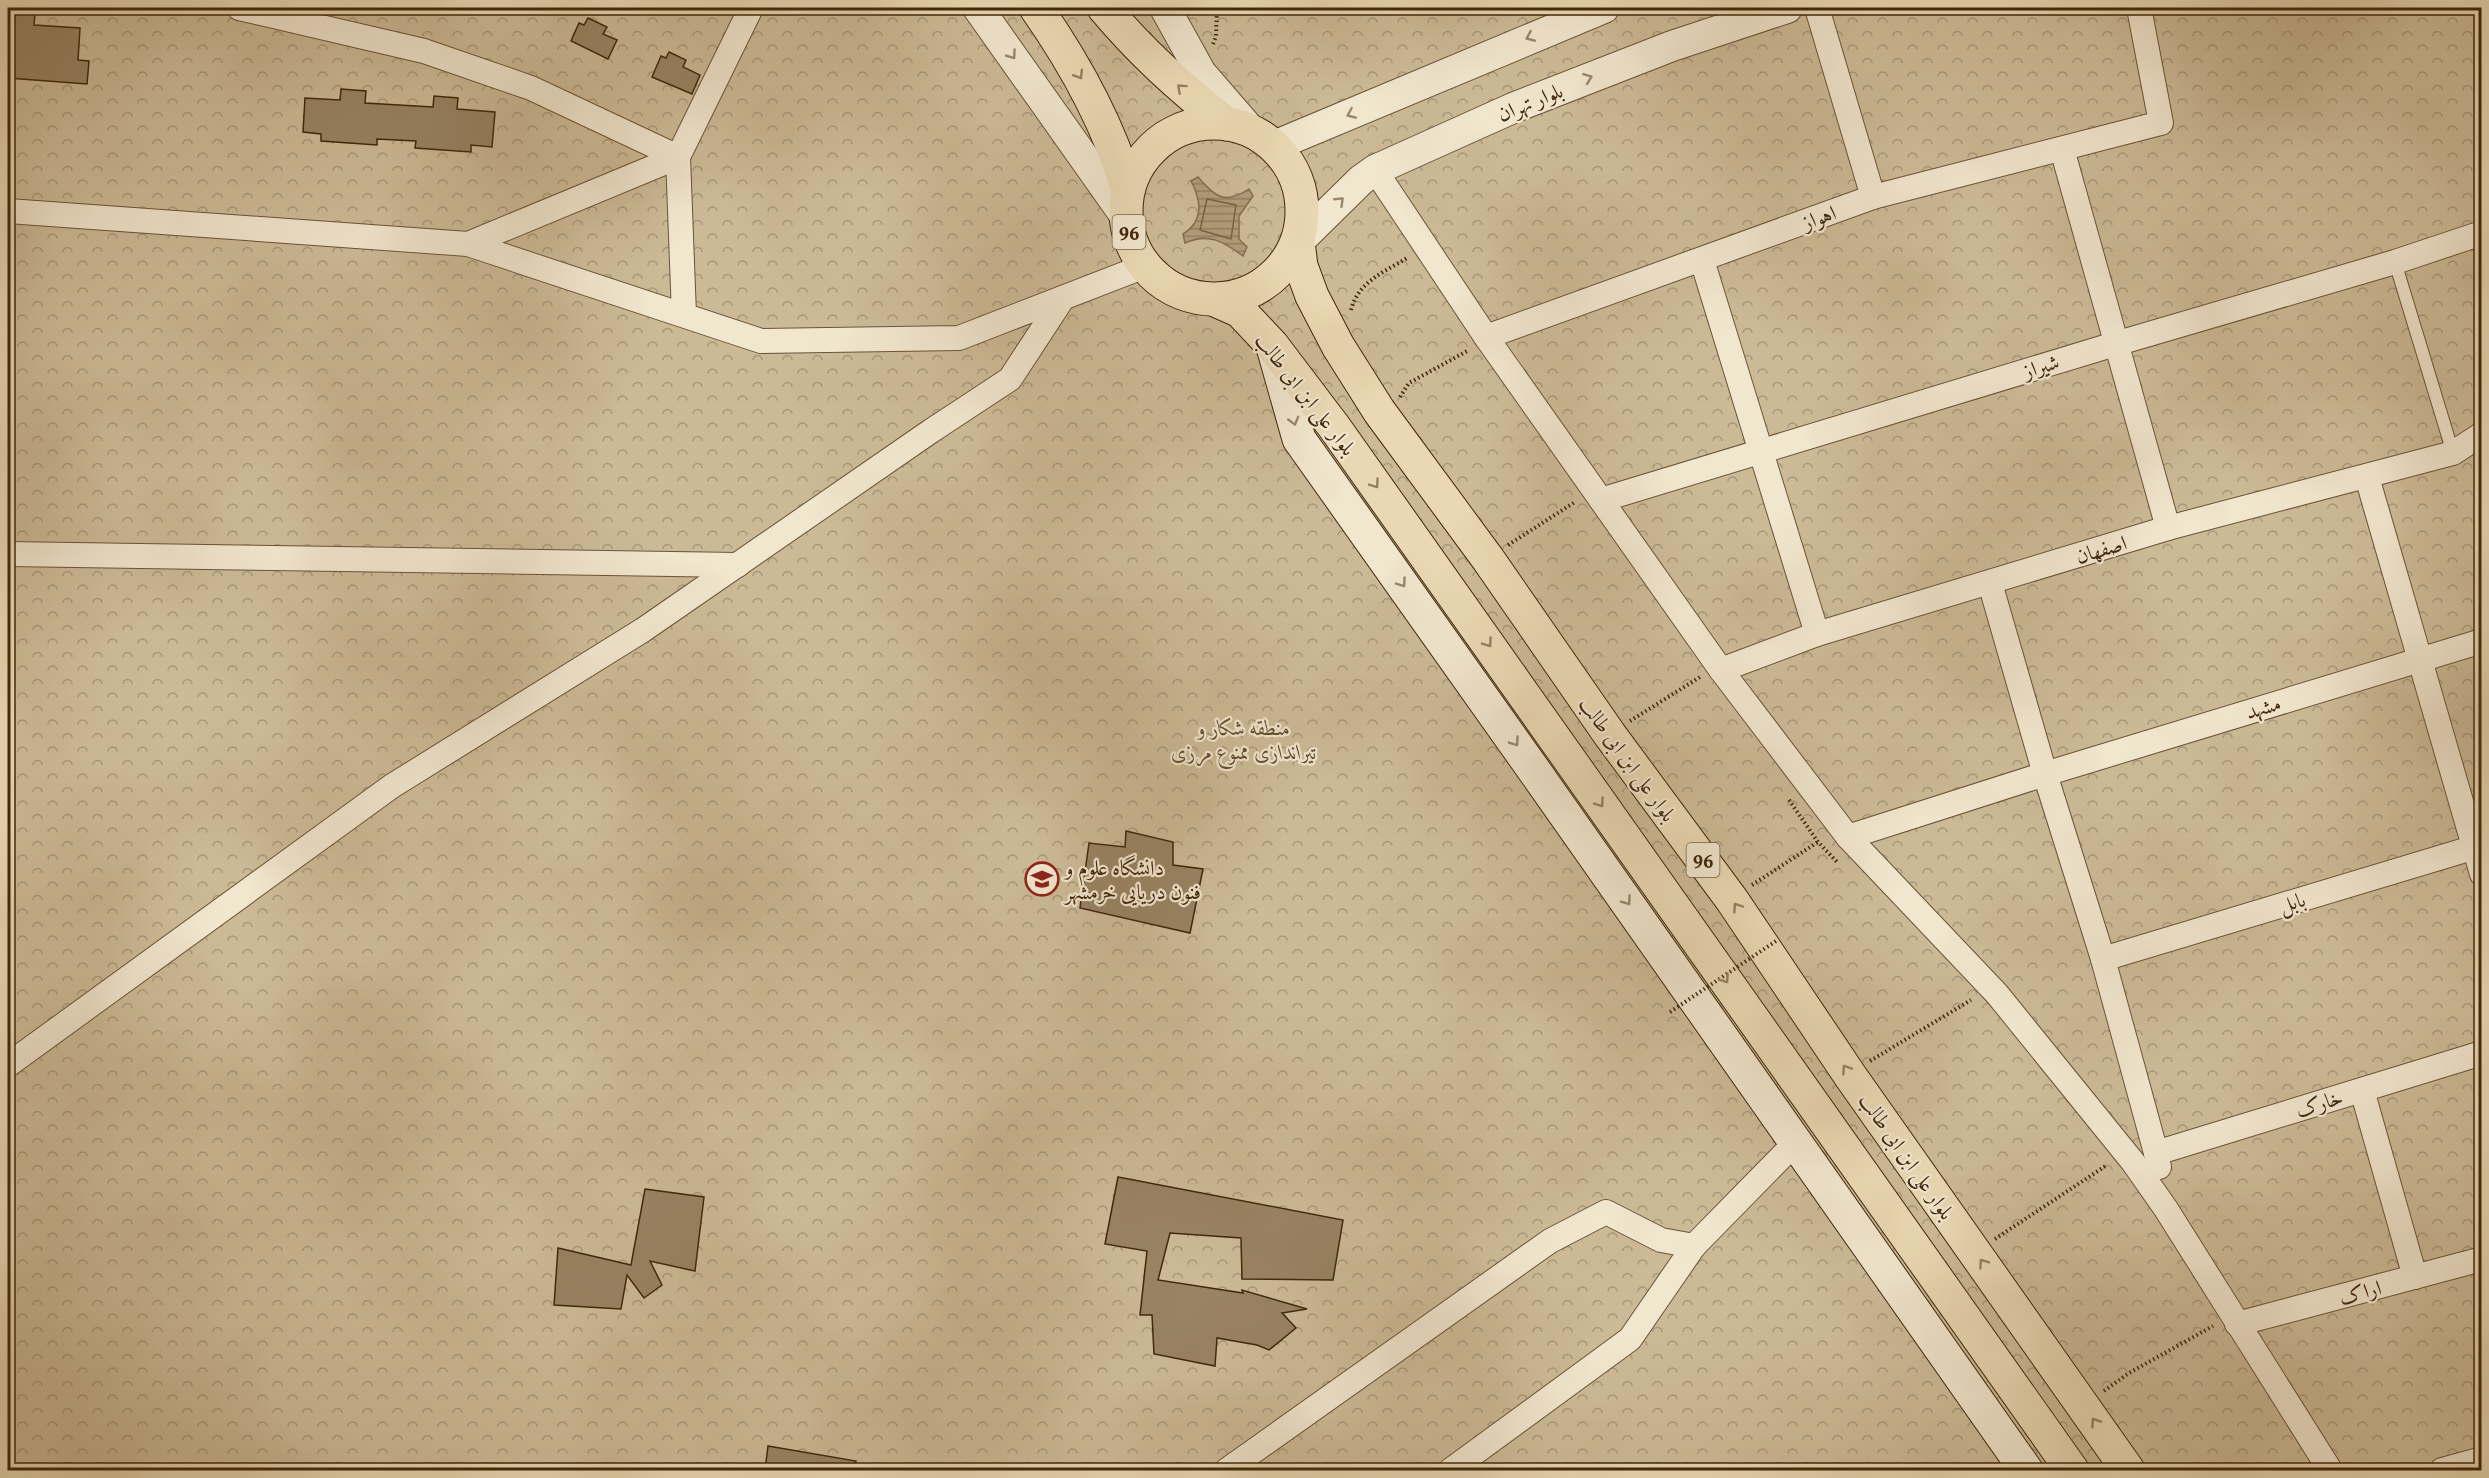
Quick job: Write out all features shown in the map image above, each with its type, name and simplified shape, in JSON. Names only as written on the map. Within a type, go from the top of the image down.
[{"type":"main road","name":"96","points":[[1036,8],[1092,97],[1116,150],[1127,204],[1131,243],[1144,266],[1164,284],[1188,296],[1215,300],[1241,295],[1266,284],[1285,265],[1298,242],[1303,216],[1300,190],[1290,166],[1251,134],[1187,94],[1137,47],[1104,8]]},
{"type":"main road","name":"96","points":[[1127,204],[1138,166],[1154,146],[1176,132],[1201,124],[1251,134]]},
{"type":"main road","name":"بلوار علی ابن ابی طالب","points":[[1298,242],[1301,266],[1312,296],[1338,346],[1386,421],[1488,559],[1610,735],[1732,900],[1851,1077],[2128,1470]]},
{"type":"main road","name":"بلوار علی ابن ابی طالب","points":[[1215,300],[1240,311],[1272,345],[1335,428],[2072,1470]]},
{"type":"main road","points":[[1272,345],[1299,439],[1539,776],[2026,1470]]},
{"type":"street","points":[[239,8],[424,51],[531,88],[678,158]]},
{"type":"street","points":[[684,315],[678,158],[751,8]]},
{"type":"street","points":[[978,8],[1127,204]]},
{"type":"street","points":[[1165,8],[1201,73],[1251,134],[1589,10]]},
{"type":"street","name":"بلوار تهران","points":[[1298,242],[1361,180],[1375,170],[1513,108],[1672,46],[1787,8]]},
{"type":"street","points":[[1817,8],[1873,197]]},
{"type":"street","name":"اهواز","points":[[1479,343],[1873,197],[2161,123],[2139,8]]},
{"type":"street","points":[[2062,149],[2168,528]]},
{"type":"street","points":[[468,243],[678,158]]},
{"type":"street","points":[[1375,170],[1479,343],[1601,500],[1712,673],[1848,837],[1997,994],[2133,1162],[2166,1209],[2330,1470]]},
{"type":"street","points":[[8,211],[468,243],[761,341],[959,338],[1144,266]]},
{"type":"street","name":"شیراز","points":[[1601,500],[2115,344],[2395,262],[2481,233]]},
{"type":"street","points":[[1702,260],[1817,634]]},
{"type":"street","points":[[8,1065],[392,786],[644,630],[1010,379],[1063,298]]},
{"type":"street","name":"اصفهان","points":[[1712,673],[1817,634],[2168,528],[2454,453],[2481,434]]},
{"type":"street","points":[[2367,477],[2477,846],[2481,874]]},
{"type":"street","points":[[8,554],[738,565]]},
{"type":"street","points":[[1990,583],[2045,774],[2103,959],[2156,1153],[2166,1209]]},
{"type":"street","name":"مشهد","points":[[1848,837],[2045,774],[2481,641]]},
{"type":"street","name":"بابل","points":[[2103,959],[2477,846]]},
{"type":"street","name":"خارک","points":[[2156,1153],[2481,1053]]},
{"type":"street","points":[[2362,1090],[2415,1277]]},
{"type":"street","points":[[1451,1470],[1630,1339],[1694,1246],[1795,1143]]},
{"type":"street","points":[[1227,1470],[1550,1242],[1606,1212],[1660,1239],[1694,1246]]},
{"type":"street","name":"اراک","points":[[2237,1324],[2481,1259]]},
{"type":"street","points":[[2442,1470],[2481,1459]]},
{"type":"lane","points":[[2395,262],[2454,453]]},
{"type":"path","points":[[1386,421],[1409,383],[1479,343]]},
{"type":"path","points":[[1488,559],[1577,500]]},
{"type":"path","points":[[1610,735],[1712,673]]},
{"type":"path","points":[[1732,900],[1818,842]]},
{"type":"path","points":[[1670,1012],[1776,941]]},
{"type":"path","points":[[1851,1077],[1866,1064],[1973,999]]},
{"type":"path","points":[[1975,1251],[2107,1165]]},
{"type":"path","points":[[2084,1406],[2129,1373],[2213,1325]]},
{"type":"green space","name":"منطقه شکار و تیراندازی ممنوع مرزی","points":[[8,8],[2481,8],[2481,1470],[8,1470]]},
{"type":"water","points":[[1198,177],[1215,194],[1227,198],[1249,189],[1253,196],[1239,216],[1239,239],[1247,247],[1243,256],[1216,240],[1202,238],[1185,243],[1183,234],[1195,223],[1199,210],[1197,195],[1191,181]]},
{"type":"building","points":[[8,12],[35,14],[34,25],[80,28],[78,60],[89,61],[87,84],[8,78]]},
{"type":"building","points":[[588,18],[607,27],[603,34],[617,40],[608,59],[571,41],[579,23],[584,25]]},
{"type":"building","points":[[669,52],[686,60],[683,67],[700,75],[692,94],[652,77],[661,56],[666,58]]},
{"type":"building","points":[[341,89],[366,91],[365,103],[433,107],[434,96],[458,98],[457,109],[495,112],[492,147],[471,145],[471,152],[415,148],[416,141],[377,139],[377,145],[321,141],[321,134],[303,132],[305,98],[340,100]]},
{"type":"building","points":[[1126,831],[1173,842],[1173,865],[1203,869],[1190,933],[1080,908],[1089,843],[1125,847]]},
{"type":"building","points":[[1118,1177],[1343,1220],[1333,1280],[1242,1279],[1241,1238],[1170,1233],[1158,1280],[1243,1293],[1242,1290],[1307,1309],[1282,1313],[1296,1328],[1269,1350],[1257,1345],[1217,1338],[1215,1366],[1154,1354],[1152,1315],[1140,1315],[1147,1251],[1105,1244]]},
{"type":"building","points":[[645,1189],[704,1197],[695,1271],[650,1261],[662,1285],[644,1298],[627,1275],[621,1309],[554,1305],[558,1248],[631,1265]]},
{"type":"building","points":[[768,1446],[856,1461],[855,1470],[765,1470]]},
{"type":"place","name":"دانشگاه علوم و فنون دریایی خرمشهر","points":[[1042,879]]}]
